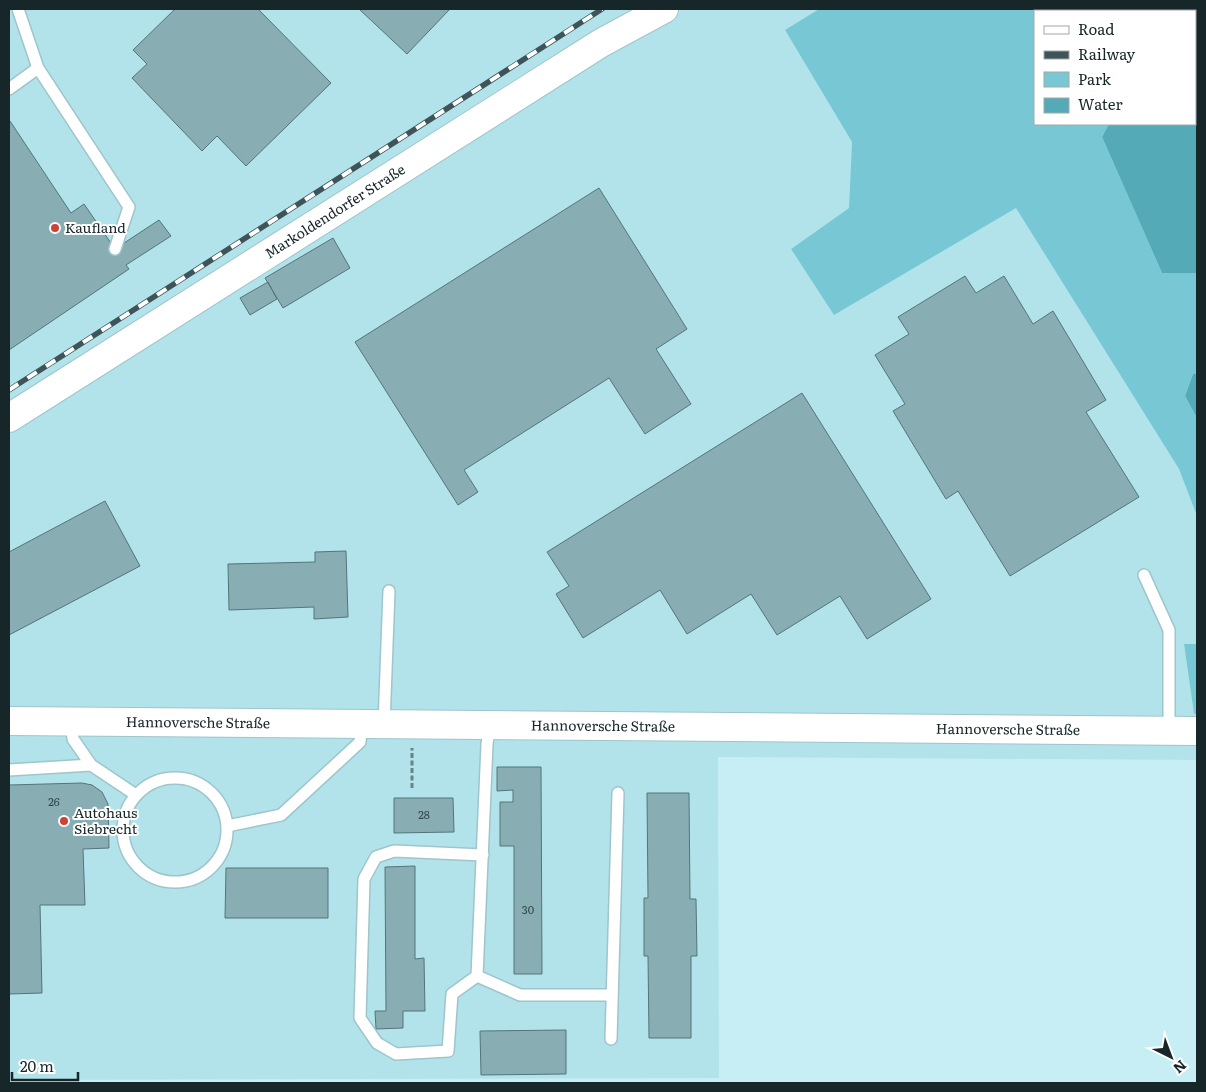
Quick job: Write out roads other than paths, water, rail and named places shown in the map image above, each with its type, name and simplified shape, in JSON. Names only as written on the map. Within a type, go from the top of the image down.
[{"type":"main road","name":"Markoldendorfer Straße","points":[[9,418],[601,43],[664,9]]},
{"type":"main road","name":"Hannoversche Straße","points":[[9,721],[1197,731]]},
{"type":"lane","points":[[18,9],[38,68],[129,207],[115,249]]},
{"type":"lane","points":[[9,89],[38,68]]},
{"type":"lane","points":[[1144,575],[1169,630],[1169,731]]},
{"type":"lane","points":[[227,826],[281,815],[360,742],[373,724],[389,591]]},
{"type":"lane","points":[[70,721],[73,739],[91,765],[136,795]]},
{"type":"lane","points":[[478,976],[487,744],[490,725]]},
{"type":"lane","points":[[9,770],[91,765]]},
{"type":"lane","points":[[166,778],[183,778],[200,784],[213,795],[223,809],[227,826],[226,843],[218,859],[207,872],[192,880],[175,883],[158,880],[142,872],[136,866],[124,844],[122,826],[126,810],[136,795],[149,784],[166,778]]},
{"type":"lane","points":[[611,1039],[618,793]]},
{"type":"lane","points":[[478,976],[452,994],[448,1051],[396,1054],[377,1043],[360,1018],[364,879],[376,857],[394,851],[482,855]]},
{"type":"lane","points":[[478,976],[520,996],[612,995]]},
{"type":"water","points":[[1197,93],[1197,273],[1162,273],[1102,137],[1108,125],[1196,125]]},
{"type":"water","points":[[1193,374],[1197,374],[1197,418],[1185,396]]},
{"type":"railway","points":[[9,390],[602,9]]},
{"type":"place","name":"Kaufland","points":[[55,228]]},
{"type":"place","name":"Autohaus Siebrecht","points":[[64,821]]}]
